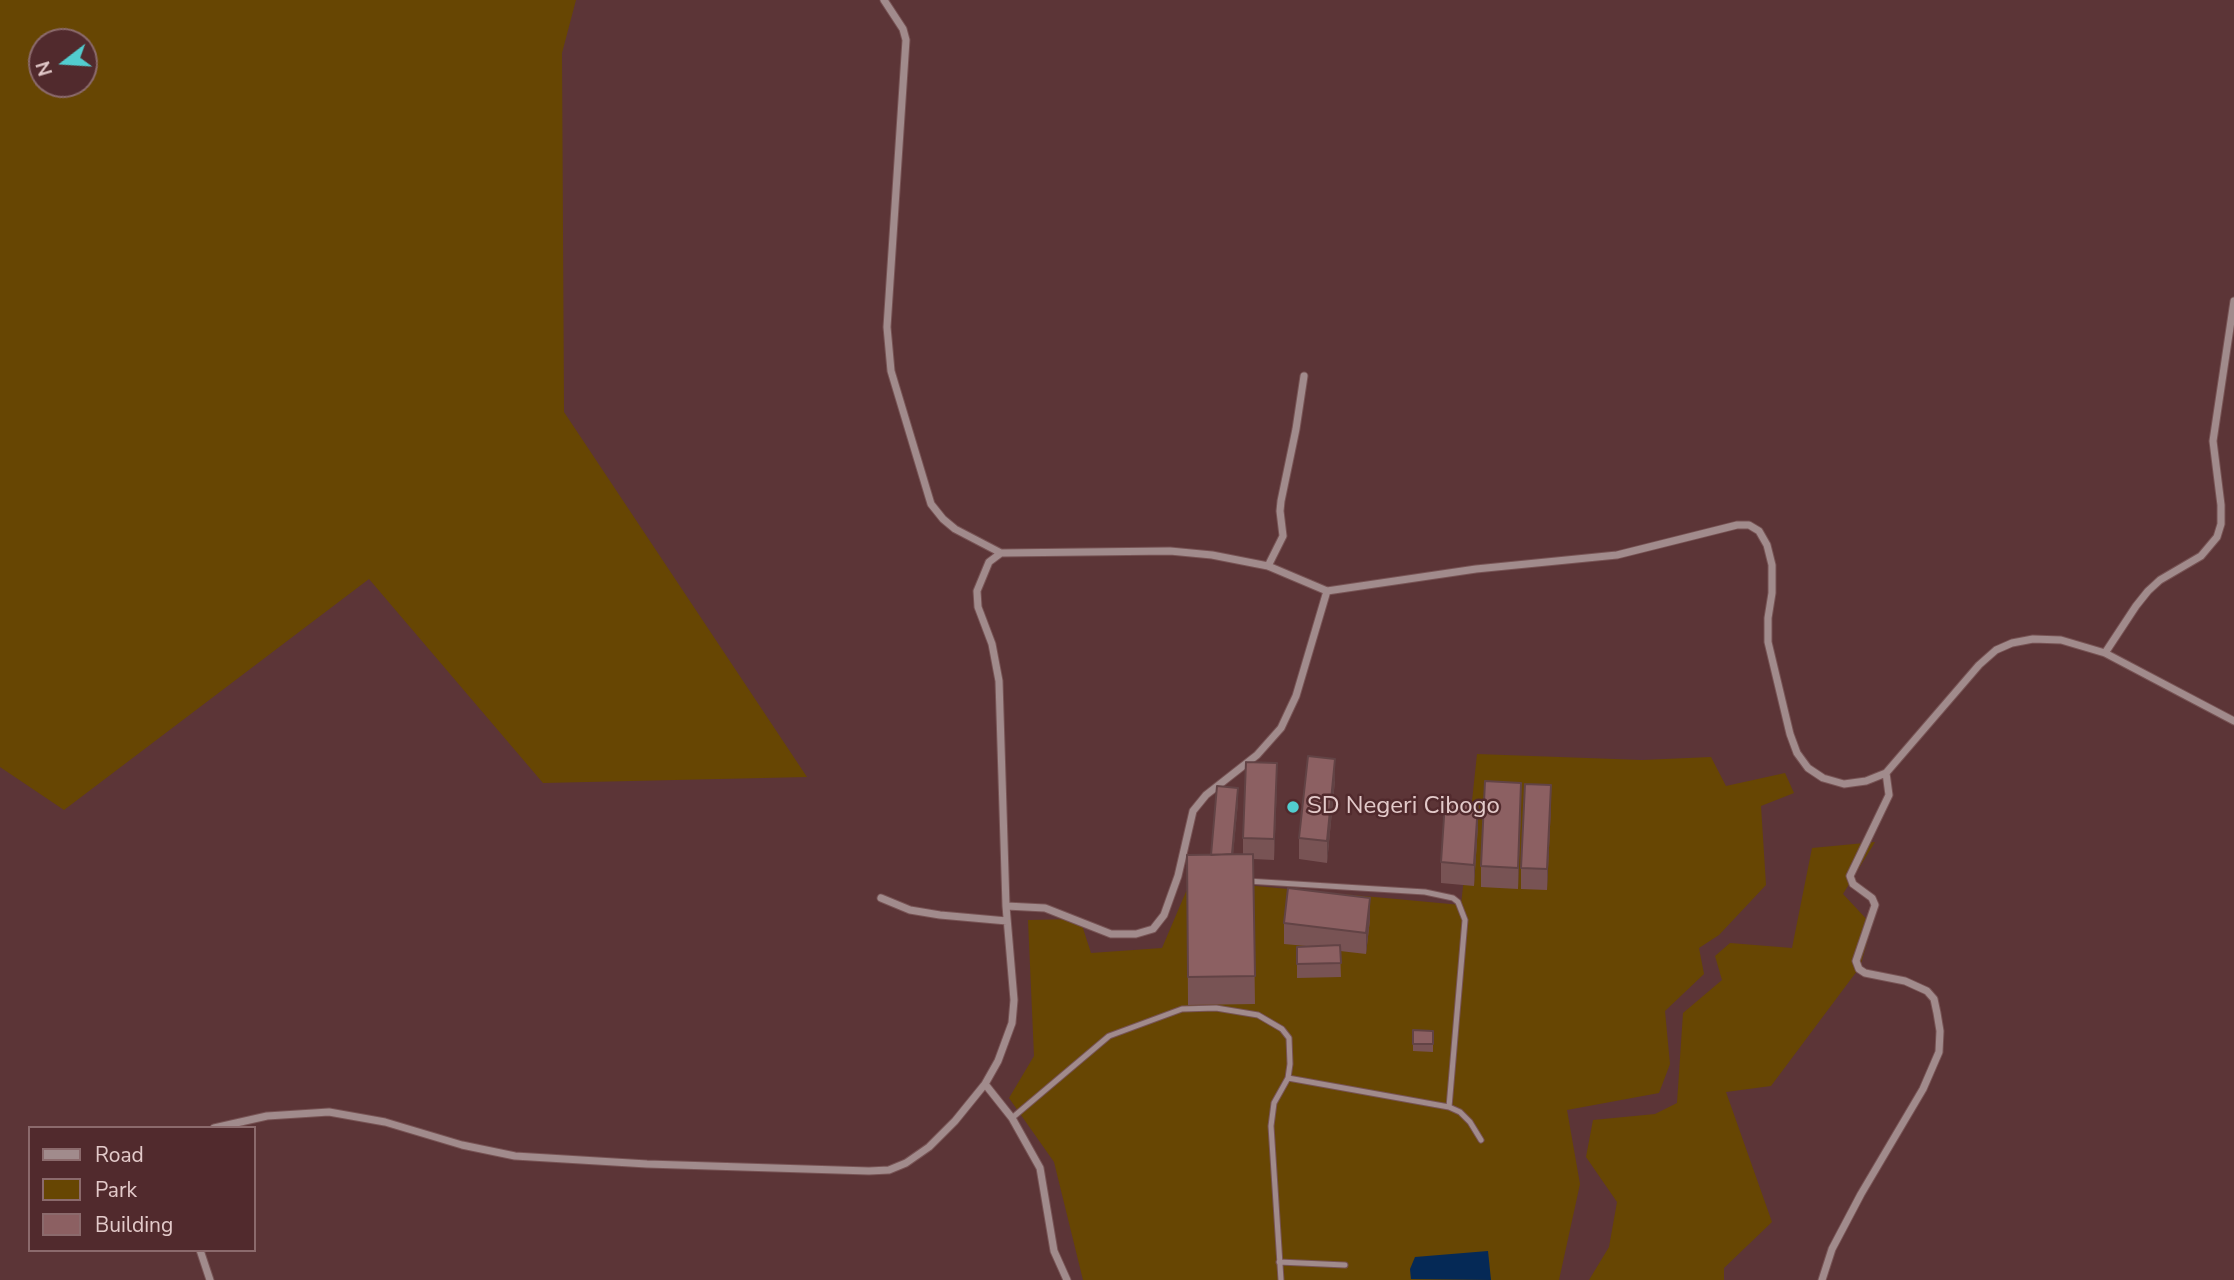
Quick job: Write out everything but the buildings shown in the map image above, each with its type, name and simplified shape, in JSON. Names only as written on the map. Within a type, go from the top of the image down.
[{"type":"street","points":[[884,0],[903,29],[906,40],[887,327],[891,370],[931,504],[955,529],[1001,553],[1170,551],[1212,555],[1268,566],[1328,590],[1476,569],[1617,555],[1737,525],[1749,525],[1759,531],[1767,545],[1772,565],[1768,642],[1787,723],[1797,753],[1808,768],[1824,778],[1844,784],[1867,781],[1886,773],[1979,664],[1996,650],[2012,643],[2033,639],[2061,640],[2105,653],[2234,721]]},
{"type":"street","points":[[2105,653],[2148,591],[2160,580],[2201,556],[2217,537],[2221,524],[2221,505],[2213,441],[2234,301]]},
{"type":"street","points":[[1268,566],[1283,536],[1281,501],[1304,376]]},
{"type":"street","points":[[223,1126],[267,1116],[329,1112],[385,1122],[450,1142],[514,1156],[752,1167],[889,1170],[906,1163],[929,1147],[985,1084],[998,1061],[1012,1023],[1014,1000],[1006,905],[999,681],[992,644],[978,607],[977,591],[989,562],[1001,553]]},
{"type":"street","points":[[1006,905],[1045,908],[1111,934],[1136,934],[1153,929],[1164,915],[1178,876],[1193,811],[1206,795],[1257,755],[1281,728],[1296,696],[1328,590]]},
{"type":"street","points":[[1822,1280],[1832,1249],[1923,1089],[1939,1052],[1937,1013],[1934,999],[1927,991],[1905,981],[1865,973],[1859,969],[1856,961],[1875,905],[1872,898],[1851,881],[1850,876],[1889,795],[1886,773]]},
{"type":"street","points":[[881,898],[910,910],[930,914],[1007,921]]},
{"type":"street","points":[[985,1084],[1012,1118],[1040,1168],[1054,1251],[1067,1280]]},
{"type":"street","points":[[201,1252],[210,1280]]},
{"type":"lane","points":[[1178,876],[1191,877]]},
{"type":"lane","points":[[1233,880],[1425,892],[1453,898],[1458,902],[1465,920],[1450,1107]]},
{"type":"lane","points":[[1012,1118],[1109,1036],[1182,1009],[1216,1009],[1258,1015],[1282,1029],[1289,1038],[1290,1064],[1287,1078],[1275,1103],[1271,1126],[1281,1280]]},
{"type":"lane","points":[[1287,1078],[1450,1107],[1470,1122],[1481,1140]]},
{"type":"lane","points":[[1279,1262],[1345,1265]]},
{"type":"green space","points":[[0,0],[576,0],[562,53],[564,412],[807,777],[543,783],[369,579],[64,810],[0,767]]},
{"type":"green space","points":[[1477,754],[1642,760],[1711,757],[1726,786],[1785,773],[1794,793],[1761,806],[1766,885],[1719,935],[1699,948],[1704,974],[1665,1011],[1670,1064],[1659,1093],[1567,1110],[1580,1184],[1559,1280],[1083,1280],[1054,1162],[1009,1098],[1034,1056],[1028,920],[1080,919],[1091,953],[1162,948],[1191,880],[1461,905]]},
{"type":"green space","points":[[1875,842],[1843,894],[1872,925],[1860,967],[1771,1086],[1726,1092],[1772,1222],[1724,1268],[1724,1280],[1589,1280],[1609,1247],[1617,1202],[1586,1157],[1593,1120],[1655,1114],[1677,1103],[1683,1013],[1722,980],[1715,956],[1730,943],[1792,948],[1812,848]]},
{"type":"water","points":[[1488,1251],[1491,1280],[1411,1279],[1410,1269],[1415,1257]]},
{"type":"place","name":"SD Negeri Cibogo","points":[[1293,807]]}]
